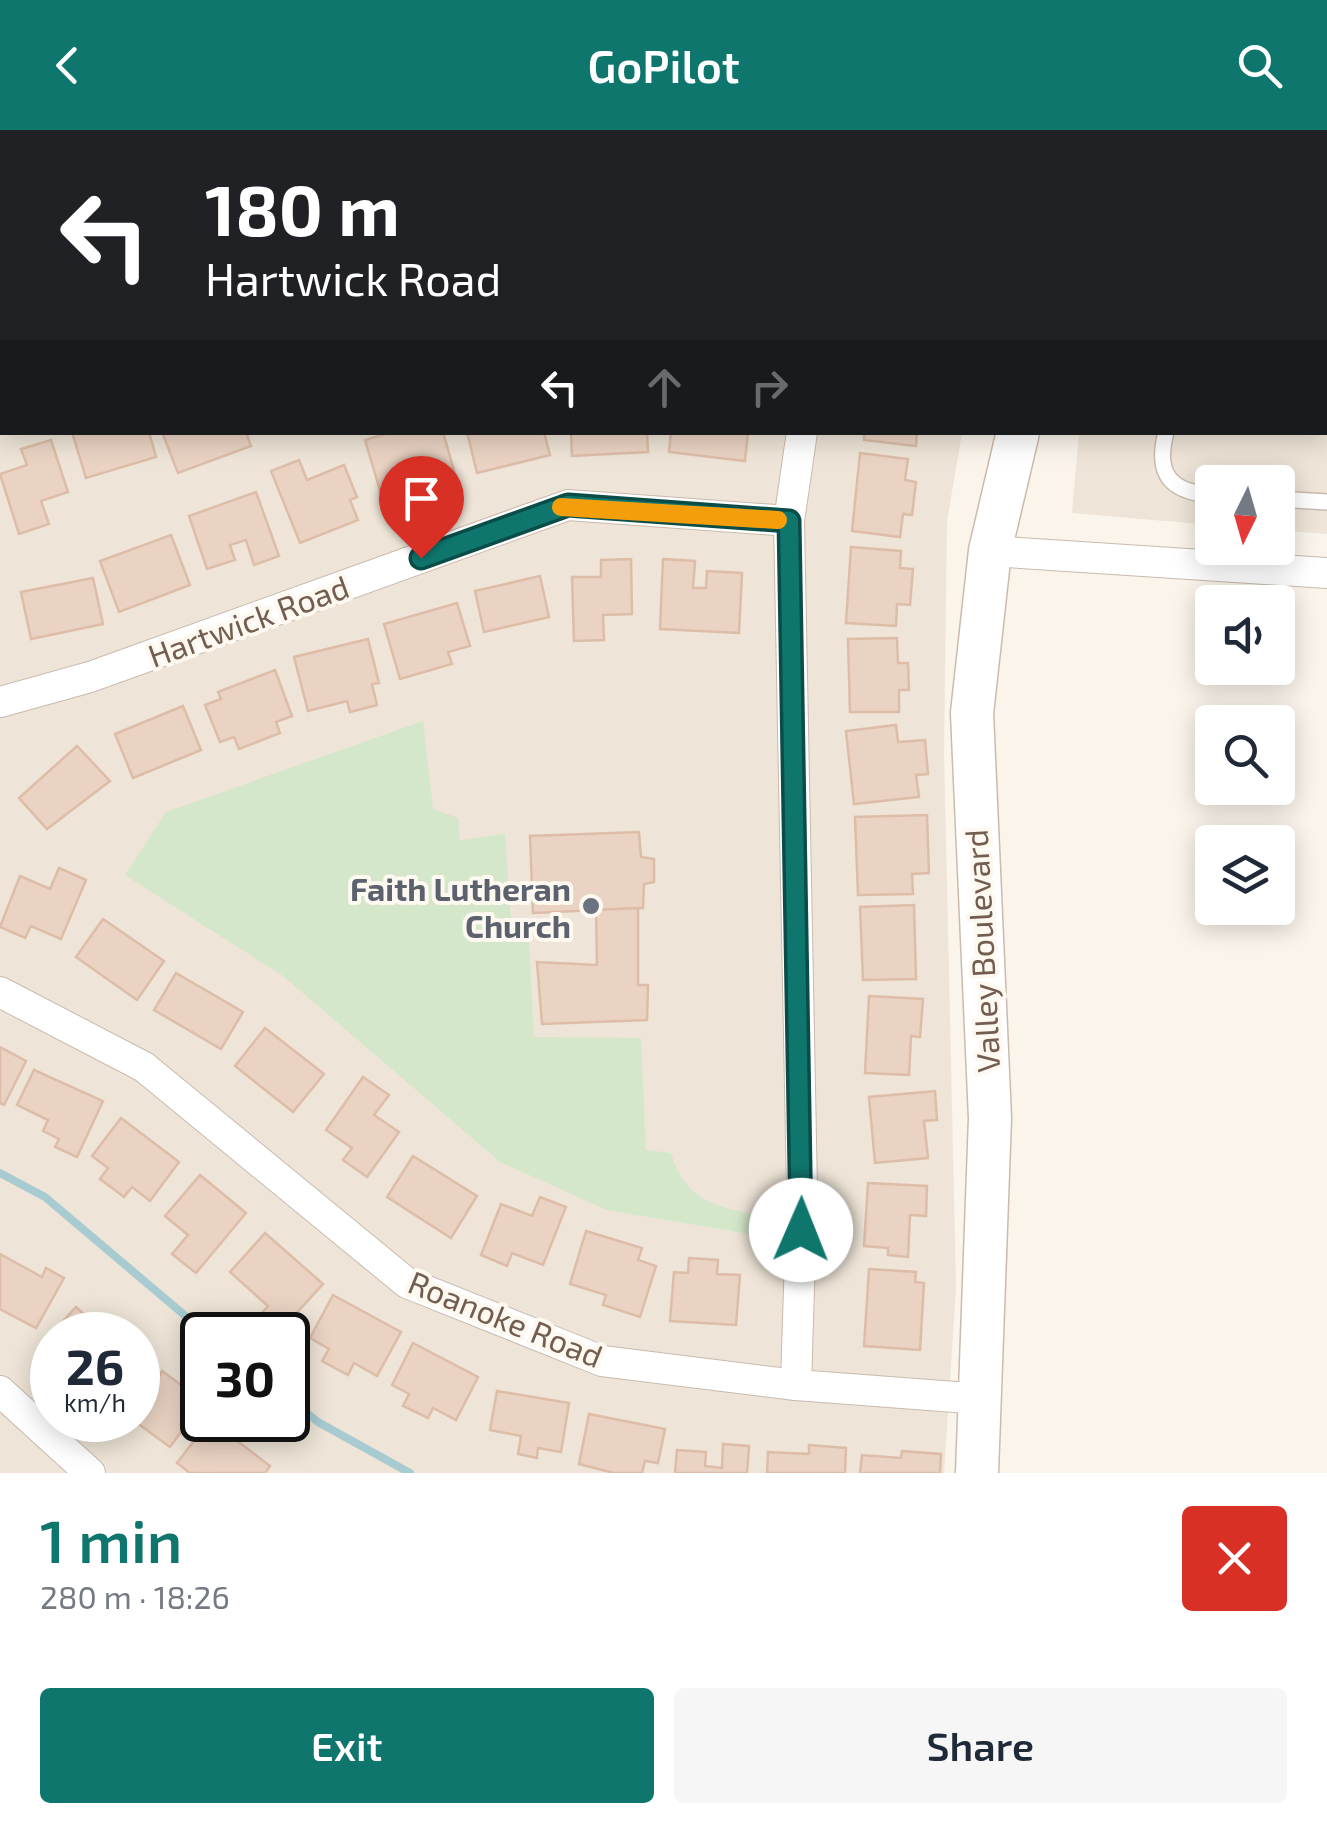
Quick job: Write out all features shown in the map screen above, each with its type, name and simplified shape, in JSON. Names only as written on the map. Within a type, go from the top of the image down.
[{"type":"street","points":[[796,1385],[802,1191],[789,521],[802,435]]},
{"type":"street","name":"Valley Boulevard","points":[[978,1473],[990,1118],[972,713],[990,552],[1017,435]]},
{"type":"street","name":"Hartwick Road","points":[[0,702],[90,677],[568,505],[789,521]]},
{"type":"street","points":[[990,552],[1327,573]]},
{"type":"street","name":"Roanoke Road","points":[[0,992],[144,1067],[406,1283],[602,1361],[796,1385],[982,1399]]},
{"type":"street","points":[[0,1390],[90,1473]]},
{"type":"lane","points":[[1165,435],[1159,458],[1162,471],[1195,493]]},
{"type":"lane","points":[[1295,500],[1327,502]]},
{"type":"shaded area","points":[[0,435],[962,435],[947,521],[944,753],[956,1287],[944,1473],[0,1473]]},
{"type":"shaded area","points":[[1079,435],[1327,435],[1327,534],[1295,531],[1295,465],[1195,465],[1195,524],[1072,513]]},
{"type":"green space","points":[[423,721],[433,809],[458,818],[460,840],[505,834],[511,920],[528,921],[534,1037],[641,1038],[646,1150],[671,1153],[686,1184],[708,1201],[769,1218],[767,1237],[607,1210],[500,1162],[283,976],[125,875],[166,812]]},
{"type":"building","points":[[73,435],[150,435],[156,457],[86,478]]},
{"type":"building","points":[[163,435],[247,435],[251,446],[178,473]]},
{"type":"building","points":[[382,435],[444,435],[458,485],[426,494],[423,485],[382,497],[365,440]]},
{"type":"building","points":[[468,435],[545,435],[550,455],[477,473]]},
{"type":"building","points":[[571,435],[647,435],[648,452],[572,456]]},
{"type":"building","points":[[671,435],[748,435],[745,461],[669,452]]},
{"type":"building","points":[[864,435],[917,435],[916,446],[864,440]]},
{"type":"building","points":[[51,440],[68,492],[41,501],[49,524],[19,534],[0,474],[27,465],[21,449]]},
{"type":"building","points":[[860,453],[908,459],[905,480],[916,482],[912,515],[903,514],[900,537],[852,531]]},
{"type":"building","points":[[299,460],[307,480],[344,465],[357,497],[350,500],[358,520],[300,543],[271,471]]},
{"type":"building","points":[[256,492],[279,556],[254,565],[246,540],[230,545],[235,560],[207,569],[189,516]]},
{"type":"building","points":[[171,535],[190,585],[119,612],[100,561]]},
{"type":"building","points":[[851,547],[901,551],[900,568],[913,569],[910,605],[897,604],[896,626],[846,623]]},
{"type":"building","points":[[631,559],[632,614],[603,615],[604,640],[574,641],[572,577],[601,577],[601,560]]},
{"type":"building","points":[[663,559],[695,561],[693,588],[706,588],[707,571],[742,573],[739,633],[660,629]]},
{"type":"building","points":[[540,576],[549,617],[484,632],[475,591]]},
{"type":"building","points":[[93,578],[103,624],[31,639],[21,592]]},
{"type":"building","points":[[457,603],[470,646],[448,652],[452,664],[400,679],[384,624]]},
{"type":"building","points":[[897,638],[898,663],[908,663],[909,690],[899,690],[899,712],[850,712],[848,639]]},
{"type":"building","points":[[368,639],[379,683],[372,684],[377,705],[350,712],[347,701],[308,711],[294,657]]},
{"type":"building","points":[[275,670],[292,716],[276,722],[280,733],[239,749],[234,737],[220,742],[205,705],[221,699],[218,692]]},
{"type":"building","points":[[183,706],[201,750],[133,778],[115,734]]},
{"type":"building","points":[[896,725],[898,742],[925,740],[928,774],[916,775],[919,797],[854,804],[846,731]]},
{"type":"building","points":[[77,746],[110,781],[47,829],[19,798]]},
{"type":"building","points":[[927,815],[929,873],[912,874],[913,894],[858,895],[855,817]]},
{"type":"building","points":[[639,832],[641,857],[654,859],[654,882],[644,884],[643,908],[533,913],[530,836]]},
{"type":"building","points":[[59,868],[86,880],[61,939],[31,926],[25,938],[0,927],[20,876],[50,889]]},
{"type":"building","points":[[914,905],[916,979],[863,980],[860,907]]},
{"type":"building","points":[[638,908],[638,985],[648,985],[647,1020],[542,1024],[537,962],[597,965],[596,910]]},
{"type":"building","points":[[103,919],[164,961],[137,1000],[76,957]]},
{"type":"building","points":[[176,973],[243,1012],[221,1049],[154,1010]]},
{"type":"building","points":[[869,996],[923,999],[920,1037],[911,1036],[909,1075],[865,1073]]},
{"type":"building","points":[[265,1028],[324,1074],[293,1112],[235,1066]]},
{"type":"building","points":[[0,1047],[26,1061],[4,1105],[0,1103]]},
{"type":"building","points":[[34,1070],[103,1101],[77,1157],[55,1147],[59,1139],[43,1131],[48,1120],[17,1105]]},
{"type":"building","points":[[363,1077],[389,1095],[374,1115],[399,1132],[367,1177],[343,1160],[352,1148],[326,1130]]},
{"type":"building","points":[[935,1091],[937,1120],[924,1121],[928,1158],[875,1163],[869,1097]]},
{"type":"building","points":[[121,1118],[179,1162],[150,1201],[132,1187],[124,1197],[100,1179],[108,1168],[92,1156]]},
{"type":"building","points":[[413,1156],[477,1196],[451,1238],[387,1197]]},
{"type":"building","points":[[200,1175],[246,1213],[196,1273],[172,1254],[188,1235],[165,1216]]},
{"type":"building","points":[[868,1183],[927,1186],[926,1216],[910,1215],[908,1257],[888,1255],[888,1248],[864,1246]]},
{"type":"building","points":[[540,1197],[566,1207],[543,1265],[512,1253],[507,1266],[481,1255],[501,1204],[532,1216]]},
{"type":"building","points":[[586,1231],[642,1248],[638,1260],[656,1266],[640,1317],[603,1305],[606,1295],[570,1284]]},
{"type":"building","points":[[265,1233],[323,1284],[297,1312],[263,1312],[268,1306],[230,1272]]},
{"type":"building","points":[[0,1254],[42,1277],[46,1268],[64,1278],[45,1312],[30,1312],[30,1325],[0,1309]]},
{"type":"building","points":[[689,1258],[718,1260],[717,1274],[740,1275],[736,1325],[670,1321],[674,1272],[688,1273]]},
{"type":"building","points":[[869,1269],[916,1272],[915,1282],[924,1283],[920,1350],[864,1346]]},
{"type":"building","points":[[333,1295],[401,1332],[377,1376],[354,1363],[348,1375],[322,1361],[329,1349],[310,1338]]},
{"type":"building","points":[[413,1343],[478,1377],[456,1420],[433,1408],[428,1418],[403,1406],[409,1394],[392,1385]]},
{"type":"building","points":[[162,1371],[180,1384],[180,1434],[170,1447],[160,1440]]},
{"type":"building","points":[[497,1391],[569,1403],[561,1452],[538,1448],[537,1458],[518,1454],[521,1436],[490,1430]]},
{"type":"building","points":[[589,1414],[665,1429],[658,1463],[645,1461],[642,1473],[614,1473],[579,1464]]},
{"type":"building","points":[[193,1442],[239,1442],[270,1466],[265,1473],[190,1473],[177,1463]]},
{"type":"building","points":[[723,1444],[749,1446],[747,1473],[675,1473],[677,1450],[706,1452],[705,1466],[722,1468]]},
{"type":"building","points":[[809,1445],[846,1448],[845,1473],[767,1473],[768,1452],[809,1454]]},
{"type":"building","points":[[902,1451],[941,1454],[940,1473],[860,1473],[862,1455],[901,1458]]},
{"type":"waterway","points":[[0,1173],[45,1197],[181,1312]]},
{"type":"waterway","points":[[310,1416],[410,1473]]},
{"type":"slow traffic","points":[[561,507],[778,520]]},
{"type":"place","name":"Faith Lutheran Church","points":[[591,906]]},
{"type":"route","points":[[421,558],[568,505],[789,521],[801,1230]]}]
